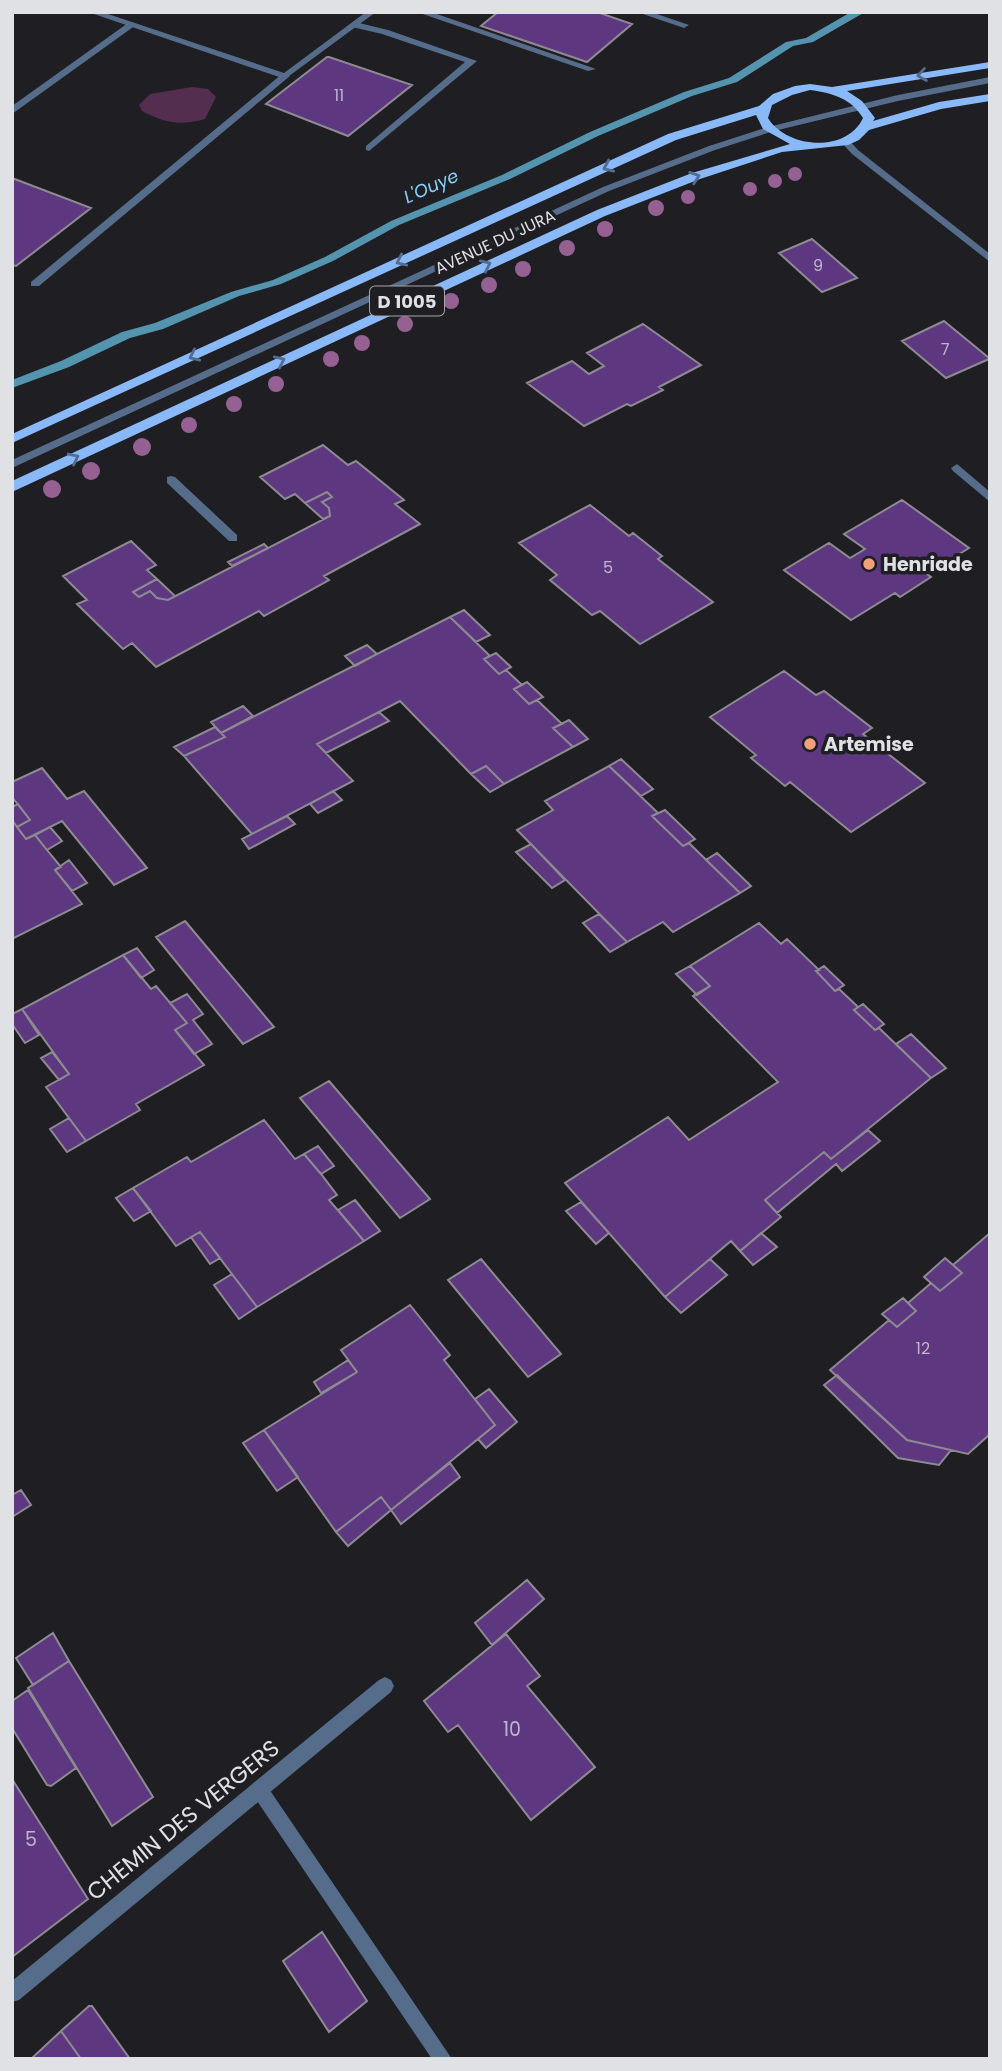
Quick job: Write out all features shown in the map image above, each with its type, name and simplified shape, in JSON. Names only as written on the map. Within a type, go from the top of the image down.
[{"type":"main road","name":"D 1005","points":[[763,109],[769,100],[794,89],[833,90],[990,65]]},
{"type":"main road","name":"D 1005","points":[[833,90],[856,99],[863,106]]},
{"type":"main road","points":[[846,142],[867,127],[939,106],[990,97]]},
{"type":"main road","points":[[863,106],[869,118],[867,127]]},
{"type":"main road","points":[[763,109],[764,118],[771,129]]},
{"type":"main road","name":"AVENUE DU JURA","points":[[12,439],[672,136],[763,109]]},
{"type":"main road","name":"D 1005","points":[[771,129],[795,142],[813,145],[846,142]]},
{"type":"main road","name":"AVENUE DU JURA","points":[[12,487],[601,213],[696,176],[780,149],[813,145]]},
{"type":"street","points":[[92,12],[285,76]]},
{"type":"street","points":[[34,284],[285,76],[372,12]]},
{"type":"street","points":[[421,12],[591,69]]},
{"type":"street","points":[[641,12],[684,25]]},
{"type":"street","points":[[12,111],[131,25]]},
{"type":"street","points":[[355,25],[385,32],[472,61],[369,148]]},
{"type":"street","points":[[12,464],[606,189],[712,148],[771,129],[863,106],[990,80]]},
{"type":"street","points":[[846,142],[990,259]]},
{"type":"street","points":[[957,468],[990,498]]},
{"type":"street","points":[[171,480],[233,538]]},
{"type":"street","name":"CHEMIN DES VERGERS","points":[[12,1993],[385,1686]]},
{"type":"street","points":[[259,1789],[443,2059]]},
{"type":"shaded area","points":[[192,87],[208,89],[216,97],[205,119],[180,123],[165,121],[142,111],[139,105],[150,94]]},
{"type":"building","points":[[498,12],[597,12],[632,24],[587,62],[481,26]]},
{"type":"building","points":[[327,57],[412,85],[348,136],[266,104]]},
{"type":"building","points":[[12,178],[91,208],[16,266],[12,265]]},
{"type":"building","points":[[812,239],[857,278],[822,292],[779,253]]},
{"type":"building","points":[[944,321],[989,359],[946,378],[902,341]]},
{"type":"building","points":[[643,324],[701,365],[659,387],[663,390],[631,406],[627,404],[584,426],[527,383],[572,361],[589,374],[604,366],[587,353]]},
{"type":"building","points":[[323,445],[348,465],[356,461],[404,500],[395,504],[420,524],[324,576],[329,580],[264,616],[259,611],[156,667],[132,643],[123,649],[77,604],[87,600],[63,576],[131,541],[156,565],[147,570],[157,579],[133,592],[139,597],[150,591],[157,598],[168,600],[330,516],[329,508],[322,502],[332,497],[327,492],[305,503],[295,494],[285,499],[260,477]]},
{"type":"building","points":[[327,492],[332,497],[322,502],[329,508],[330,516],[323,519],[305,503]]},
{"type":"building","name":"Henriade","points":[[902,500],[969,548],[927,574],[931,577],[900,597],[895,593],[851,620],[784,570],[829,543],[850,558],[865,549],[844,534]]},
{"type":"building","points":[[590,505],[629,536],[633,533],[662,556],[658,559],[713,602],[640,644],[600,611],[592,615],[550,580],[557,575],[519,543]]},
{"type":"building","points":[[264,544],[268,548],[232,566],[228,562]]},
{"type":"building","points":[[157,579],[175,596],[168,600],[157,598],[150,591],[139,597],[133,592]]},
{"type":"building","points":[[464,610],[490,635],[476,642],[450,617]]},
{"type":"building","points":[[450,617],[490,656],[484,659],[499,674],[506,670],[522,685],[514,689],[529,704],[537,700],[562,724],[553,728],[573,747],[504,784],[486,766],[471,774],[400,701],[317,744],[353,781],[252,834],[184,756],[225,737],[221,733]]},
{"type":"building","points":[[367,645],[377,654],[355,666],[345,656]]},
{"type":"building","points":[[496,653],[511,667],[499,674],[484,659]]},
{"type":"building","name":"Artemise","points":[[784,671],[816,695],[824,691],[872,728],[863,734],[925,783],[851,832],[790,782],[785,786],[751,758],[756,755],[710,717]]},
{"type":"building","points":[[527,682],[543,697],[529,704],[514,689]]},
{"type":"building","points":[[243,706],[253,716],[221,733],[211,722]]},
{"type":"building","points":[[379,712],[389,721],[326,753],[317,744]]},
{"type":"building","points":[[569,720],[588,739],[573,747],[553,728]]},
{"type":"building","points":[[215,727],[225,737],[184,756],[174,747]]},
{"type":"building","points":[[621,759],[653,789],[641,796],[609,766]]},
{"type":"building","points":[[486,766],[504,784],[490,792],[471,774]]},
{"type":"building","points":[[609,766],[658,813],[652,816],[683,846],[689,843],[740,893],[673,932],[663,922],[627,942],[517,830],[553,810],[545,801]]},
{"type":"building","points":[[42,768],[67,799],[84,791],[147,868],[114,885],[62,821],[26,839],[17,827],[30,820],[12,797],[12,782]]},
{"type":"building","points":[[333,791],[342,800],[318,813],[310,804]]},
{"type":"building","points":[[18,804],[30,820],[17,827],[12,820],[12,807]]},
{"type":"building","points":[[665,810],[695,839],[683,846],[652,816]]},
{"type":"building","points":[[287,816],[295,824],[249,849],[242,839]]},
{"type":"building","points":[[12,820],[26,839],[35,835],[61,867],[55,870],[82,904],[12,939]]},
{"type":"building","points":[[50,827],[62,841],[47,850],[35,835]]},
{"type":"building","points":[[531,844],[565,880],[552,888],[516,852]]},
{"type":"building","points":[[717,853],[751,886],[740,893],[706,860]]},
{"type":"building","points":[[69,860],[87,883],[72,891],[55,870]]},
{"type":"building","points":[[599,914],[627,942],[610,952],[583,923]]},
{"type":"building","points":[[185,921],[274,1027],[243,1044],[156,937]]},
{"type":"building","points":[[759,923],[781,944],[787,939],[819,970],[816,971],[835,991],[839,989],[858,1007],[854,1010],[875,1030],[879,1028],[931,1078],[831,1159],[824,1152],[765,1200],[781,1217],[740,1251],[731,1241],[665,1297],[565,1183],[668,1117],[689,1140],[778,1082],[693,996],[710,986],[690,966]]},
{"type":"building","points":[[137,948],[154,970],[141,978],[123,955]]},
{"type":"building","points":[[123,955],[151,989],[156,986],[187,1023],[175,1030],[204,1065],[136,1104],[140,1110],[86,1141],[46,1087],[69,1074],[22,1009]]},
{"type":"building","points":[[690,966],[710,986],[697,995],[676,974]]},
{"type":"building","points":[[824,966],[844,985],[835,991],[816,971]]},
{"type":"building","points":[[187,994],[203,1014],[193,1020],[212,1044],[194,1054],[175,1030],[187,1023],[170,1003]]},
{"type":"building","points":[[863,1004],[884,1024],[875,1030],[854,1010]]},
{"type":"building","points":[[22,1009],[39,1035],[25,1043],[12,1024],[12,1014]]},
{"type":"building","points":[[911,1034],[946,1068],[931,1078],[896,1044]]},
{"type":"building","points":[[52,1052],[69,1074],[59,1080],[41,1058]]},
{"type":"building","points":[[329,1081],[430,1199],[400,1218],[300,1098]]},
{"type":"building","points":[[69,1118],[86,1141],[67,1152],[50,1129]]},
{"type":"building","points":[[264,1120],[295,1159],[304,1154],[321,1174],[337,1195],[329,1200],[364,1241],[257,1307],[200,1232],[176,1246],[133,1188],[187,1157],[191,1162]]},
{"type":"building","points":[[868,1130],[880,1141],[842,1171],[836,1164],[777,1213],[765,1200],[824,1152],[831,1159]]},
{"type":"building","points":[[318,1146],[334,1166],[321,1174],[304,1154]]},
{"type":"building","points":[[133,1188],[151,1211],[134,1221],[116,1198]]},
{"type":"building","points":[[355,1200],[380,1231],[364,1241],[338,1210]]},
{"type":"building","points":[[581,1202],[609,1233],[596,1244],[566,1211]]},
{"type":"building","points":[[200,1232],[220,1258],[210,1264],[191,1237]]},
{"type":"building","points":[[761,1233],[777,1247],[753,1265],[740,1251]]},
{"type":"building","points":[[990,1233],[990,1434],[968,1454],[907,1440],[830,1370],[889,1320],[897,1327],[916,1311],[908,1303],[931,1283],[940,1291],[962,1273],[953,1265]]},
{"type":"building","points":[[945,1258],[962,1273],[940,1291],[924,1277]]},
{"type":"building","points":[[481,1259],[561,1354],[528,1377],[448,1280]]},
{"type":"building","points":[[710,1259],[727,1275],[681,1313],[665,1297]]},
{"type":"building","points":[[232,1274],[257,1307],[239,1319],[214,1285]]},
{"type":"building","points":[[903,1298],[916,1311],[897,1327],[882,1314]]},
{"type":"building","points":[[410,1305],[450,1355],[444,1360],[495,1425],[391,1510],[381,1497],[336,1532],[264,1430],[357,1372],[341,1350]]},
{"type":"building","points":[[348,1360],[357,1372],[321,1393],[314,1382]]},
{"type":"building","points":[[837,1375],[907,1440],[951,1450],[939,1465],[898,1458],[824,1385]]},
{"type":"building","points":[[489,1389],[517,1422],[486,1448],[478,1439],[495,1425],[475,1399]]},
{"type":"building","points":[[264,1430],[298,1477],[277,1491],[243,1443]]},
{"type":"building","points":[[450,1463],[460,1477],[401,1524],[391,1510]]},
{"type":"building","points":[[21,1490],[31,1505],[12,1517],[12,1495]]},
{"type":"building","points":[[381,1497],[391,1510],[348,1546],[336,1532]]},
{"type":"building","points":[[527,1580],[544,1599],[492,1645],[475,1623]]},
{"type":"building","points":[[53,1633],[69,1661],[33,1685],[16,1658]]},
{"type":"building","points":[[506,1634],[540,1676],[527,1686],[595,1767],[531,1820],[458,1725],[448,1732],[424,1701]]},
{"type":"building","points":[[69,1661],[153,1797],[112,1826],[28,1688]]},
{"type":"building","points":[[28,1690],[76,1768],[51,1786],[47,1785],[12,1728],[12,1701]]},
{"type":"building","points":[[12,1779],[88,1899],[12,1957]]},
{"type":"building","points":[[322,1932],[367,2001],[329,2032],[283,1961]]},
{"type":"building","points":[[92,2006],[130,2059],[81,2059],[61,2031]]},
{"type":"building","points":[[61,2031],[81,2059],[31,2059]]},
{"type":"waterway","name":"L'Ouye","points":[[12,384],[65,364],[126,335],[159,326],[235,294],[277,282],[329,259],[395,223],[506,177],[594,134],[688,94],[733,80],[790,44],[809,40],[860,12]]},
{"type":"place","name":"Henriade","points":[[869,564]]},
{"type":"place","name":"Artemise","points":[[810,744]]}]
